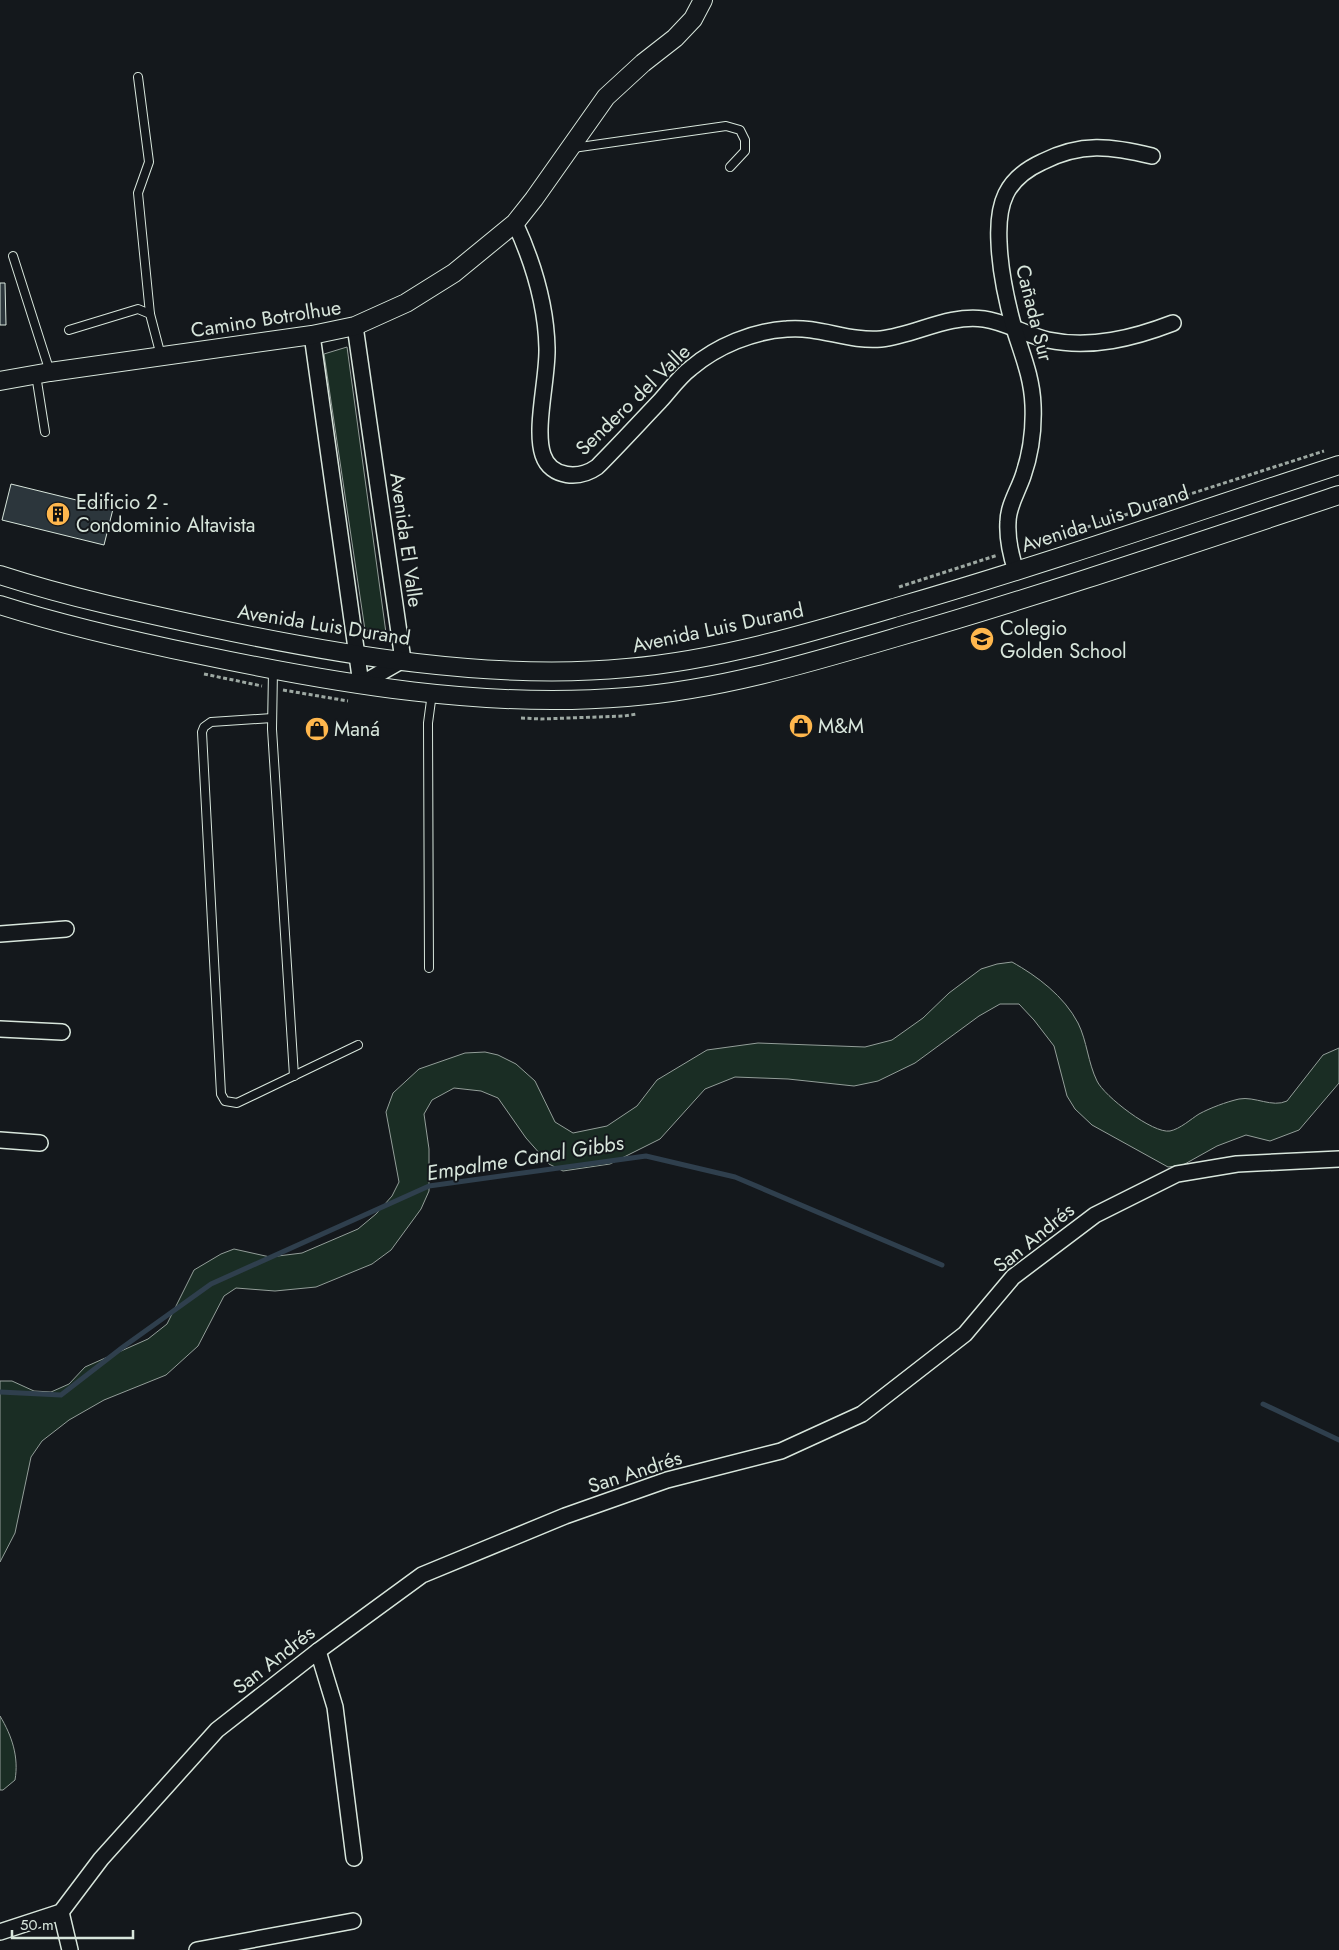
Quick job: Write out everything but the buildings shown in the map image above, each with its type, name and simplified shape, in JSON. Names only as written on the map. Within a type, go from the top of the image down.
[{"type":"street","name":"Camino Botrolhue","points":[[0,381],[312,335],[355,326],[406,303],[454,273],[515,223],[606,97],[643,63],[675,38],[693,19],[703,0]]},
{"type":"street","name":"Cañada Sur","points":[[1016,571],[1007,521],[1028,458],[1033,418],[1032,388],[1028,368],[1005,294],[1000,268],[998,226],[1002,203],[1013,183],[1028,169],[1050,157],[1083,148],[1115,147],[1152,156]]},
{"type":"street","name":"Sendero del Valle","points":[[515,223],[536,276],[545,324],[547,349],[541,438],[543,454],[552,467],[566,474],[582,474],[597,467],[690,369],[724,347],[773,330],[804,328],[860,338],[880,339],[944,322],[970,318],[994,321],[1015,330],[1049,340],[1091,343],[1135,336],[1174,323]]},
{"type":"street","name":"Avenida El Valle","points":[[355,326],[403,660]]},
{"type":"street","points":[[312,335],[360,684]]},
{"type":"street","name":"Avenida Luis Durand","points":[[0,575],[65,595],[131,612],[357,654],[491,669],[542,672],[594,671],[661,664],[727,652],[797,635],[1016,571],[1339,465]]},
{"type":"street","points":[[0,605],[76,628],[117,638],[273,670],[360,684],[524,700],[595,700],[664,693],[724,682],[829,656],[962,618],[1339,495]]},
{"type":"street","points":[[360,684],[403,660]]},
{"type":"street","points":[[0,934],[66,928]]},
{"type":"street","points":[[0,1029],[62,1032]]},
{"type":"street","points":[[0,1140],[40,1143]]},
{"type":"street","name":"San Andrés","points":[[61,1912],[101,1859],[217,1730],[318,1651],[422,1575],[565,1516],[667,1480],[781,1451],[862,1414],[965,1334],[1013,1276],[1095,1215],[1177,1174],[1237,1164],[1339,1159]]},
{"type":"street","points":[[318,1651],[335,1707],[354,1858]]},
{"type":"street","points":[[0,1932],[61,1912],[70,1950]]},
{"type":"street","points":[[197,1950],[353,1922]]},
{"type":"lane","points":[[138,77],[149,162],[138,193],[150,314],[162,358]]},
{"type":"lane","points":[[568,148],[726,126],[740,130],[745,140],[745,151],[730,167]]},
{"type":"lane","points":[[13,256],[43,374],[45,432]]},
{"type":"lane","points":[[69,330],[138,309],[150,314]]},
{"type":"lane","points":[[273,670],[272,718],[294,1076]]},
{"type":"lane","points":[[429,968],[428,724],[432,692]]},
{"type":"lane","points":[[272,718],[211,722],[204,727],[202,732],[221,1094],[225,1101],[237,1103],[358,1045]]},
{"type":"path","points":[[891,590],[1326,450]]},
{"type":"green space","points":[[347,347],[386,633],[365,630],[324,354]]},
{"type":"green space","points":[[1012,962],[1049,988],[1072,1013],[1081,1030],[1094,1074],[1101,1088],[1130,1113],[1152,1127],[1162,1130],[1174,1130],[1203,1112],[1239,1099],[1251,1099],[1269,1103],[1287,1101],[1323,1055],[1339,1048],[1339,1083],[1299,1130],[1270,1141],[1246,1135],[1217,1146],[1183,1165],[1168,1167],[1092,1125],[1075,1109],[1067,1096],[1054,1046],[1019,1004],[1000,1004],[979,1016],[915,1063],[878,1081],[854,1086],[788,1079],[735,1077],[705,1089],[660,1139],[610,1164],[563,1171],[549,1164],[526,1138],[498,1098],[481,1091],[454,1088],[432,1100],[424,1114],[429,1149],[429,1191],[421,1209],[391,1250],[372,1264],[316,1287],[275,1291],[236,1288],[224,1296],[198,1346],[166,1375],[104,1400],[69,1420],[42,1441],[31,1457],[15,1533],[0,1562],[0,1381],[12,1381],[34,1391],[51,1392],[69,1384],[85,1367],[148,1339],[167,1324],[194,1270],[221,1254],[234,1249],[270,1257],[302,1253],[358,1229],[376,1214],[392,1196],[399,1182],[386,1112],[393,1093],[419,1069],[465,1053],[485,1052],[498,1055],[516,1064],[535,1081],[555,1122],[573,1133],[607,1126],[637,1106],[657,1080],[707,1050],[758,1043],[865,1047],[892,1040],[923,1018],[949,993],[981,969]]},
{"type":"green space","points":[[0,1716],[11,1739],[16,1763],[15,1780],[3,1790],[0,1790]]},
{"type":"waterway","name":"Empalme Canal Gibbs","points":[[0,1392],[61,1395],[123,1347],[211,1284],[429,1186],[646,1156],[735,1177],[942,1265]]},
{"type":"waterway","name":"Empalme Canal Gibbs","points":[[1263,1404],[1339,1440]]},
{"type":"place","name":"Edificio 2 - Condominio Altavista","points":[[58,514]]},
{"type":"place","name":"Colegio Golden School","points":[[982,639]]},
{"type":"place","name":"M&M","points":[[801,726]]},
{"type":"place","name":"Maná","points":[[317,729]]}]
